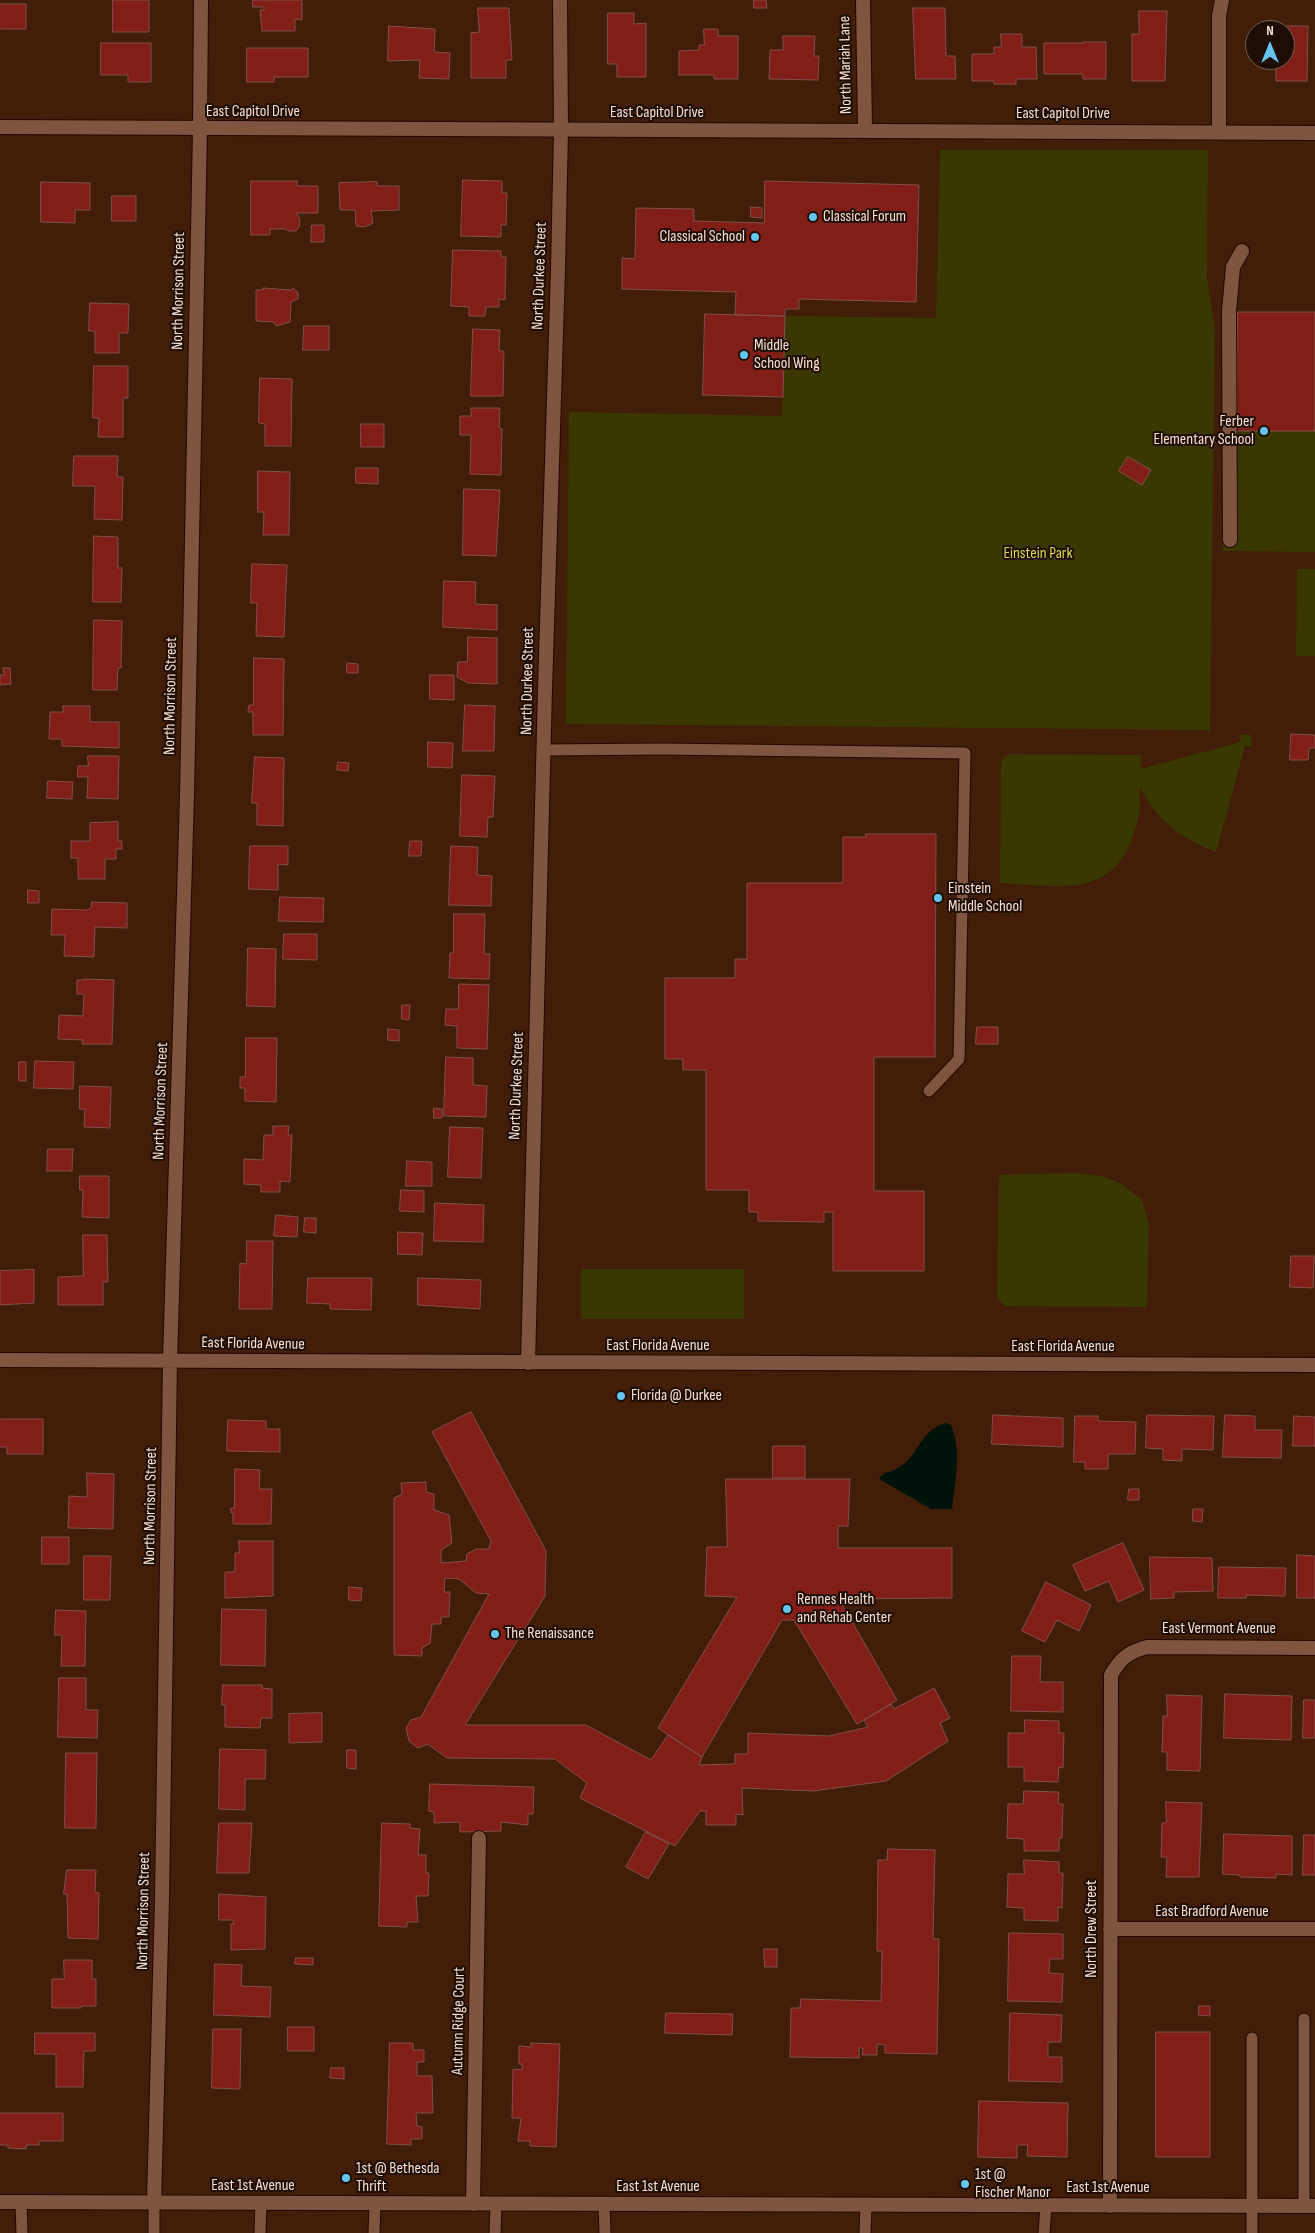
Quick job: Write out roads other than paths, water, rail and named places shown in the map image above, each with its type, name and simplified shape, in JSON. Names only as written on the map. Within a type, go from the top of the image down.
[{"type":"street","name":"North Morrison Street","points":[[154,2202],[163,1890],[170,1361],[187,795],[200,129],[200,0]]},
{"type":"street","name":"North Durkee Street","points":[[528,1363],[561,130],[560,0]]},
{"type":"street","name":"North Mariah Lane","points":[[863,0],[865,130]]},
{"type":"street","points":[[1219,132],[1219,26],[1222,0]]},
{"type":"street","name":"East Capitol Drive","points":[[0,127],[1315,133]]},
{"type":"street","points":[[1230,540],[1229,311],[1233,267],[1242,251]]},
{"type":"street","name":"East Florida Avenue","points":[[0,1360],[1315,1364]]},
{"type":"street","name":"East Vermont Avenue","points":[[1124,1656],[1147,1646],[1315,1648]]},
{"type":"street","name":"North Drew Street","points":[[1110,2206],[1110,1690],[1111,1675],[1117,1663],[1124,1656]]},
{"type":"street","name":"Autumn Ridge Court","points":[[473,2204],[479,1838]]},
{"type":"street","name":"East Bradford Avenue","points":[[1110,1929],[1315,1929]]},
{"type":"street","name":"East 1st Avenue","points":[[0,2202],[1310,2206]]},
{"type":"lane","points":[[544,750],[673,749],[965,753],[959,1060],[930,1091]]},
{"type":"lane","points":[[1304,2019],[1310,2206]]},
{"type":"lane","points":[[1252,2038],[1252,2233]]},
{"type":"lane","points":[[21,2202],[22,2233]]},
{"type":"lane","points":[[154,2202],[154,2233]]},
{"type":"lane","points":[[260,2233],[261,2203]]},
{"type":"lane","points":[[374,2233],[375,2204]]},
{"type":"lane","points":[[495,2233],[496,2204]]},
{"type":"lane","points":[[604,2204],[605,2233]]},
{"type":"lane","points":[[866,2205],[866,2233]]},
{"type":"lane","points":[[1044,2233],[1046,2206]]},
{"type":"place","name":"Classical Forum","points":[[813,217]]},
{"type":"place","name":"Classical School","points":[[755,237]]},
{"type":"place","name":"Middle School Wing","points":[[744,355]]},
{"type":"place","name":"Ferber Elementary School","points":[[1264,431]]},
{"type":"place","name":"Einstein Middle School","points":[[938,898]]},
{"type":"place","name":"Florida @ Durkee","points":[[621,1396]]},
{"type":"place","name":"Rennes Health and Rehab Center","points":[[787,1609]]},
{"type":"place","name":"The Renaissance","points":[[495,1634]]},
{"type":"place","name":"1st @ Bethesda Thrift","points":[[346,2178]]},
{"type":"place","name":"1st @ Fischer Manor","points":[[965,2184]]},
{"type":"park label","name":"Einstein Park","points":[[1038,554]]}]
